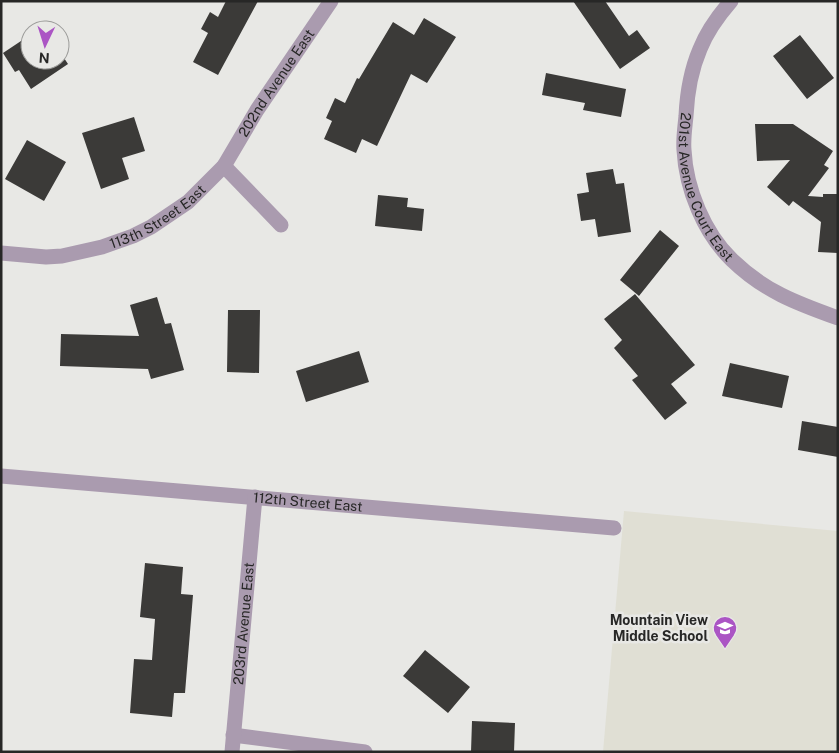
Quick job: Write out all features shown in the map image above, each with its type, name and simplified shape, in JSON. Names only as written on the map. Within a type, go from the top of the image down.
[{"type":"street","name":"202nd Avenue East","points":[[224,166],[257,110],[331,1]]},
{"type":"street","name":"201st Avenue Court East","points":[[731,1],[716,18],[700,48],[694,65],[687,98],[684,150],[693,197],[704,221],[731,259],[776,294],[838,318]]},
{"type":"street","points":[[224,166],[281,225]]},
{"type":"street","name":"113th Street East","points":[[1,253],[46,257],[62,256],[102,247],[133,236],[151,227],[188,202],[224,166]]},
{"type":"street","name":"112th Street East","points":[[1,476],[614,528]]},
{"type":"street","name":"203rd Avenue East","points":[[232,752],[255,497]]},
{"type":"street","points":[[233,735],[365,752]]},
{"type":"shaded area","name":"Mountain View Middle School","points":[[624,511],[838,531],[838,752],[603,752]]},
{"type":"building","points":[[226,1],[258,1],[218,75],[193,62],[208,33],[201,29],[210,12],[218,17]]},
{"type":"building","points":[[573,1],[605,1],[629,36],[637,30],[650,48],[620,69]]},
{"type":"building","points":[[424,18],[456,37],[427,83],[411,74],[377,146],[362,139],[356,153],[324,139],[332,121],[326,118],[335,98],[345,103],[357,78],[359,79],[393,22],[414,35]]},
{"type":"building","points":[[800,35],[834,78],[807,99],[773,56]]},
{"type":"building","points":[[20,42],[20,70],[59,70],[31,89],[19,70],[15,72],[3,53]]},
{"type":"building","points":[[546,73],[626,89],[621,117],[583,110],[585,103],[542,95]]},
{"type":"building","points":[[134,117],[145,151],[122,158],[129,179],[101,189],[82,133]]},
{"type":"building","points":[[755,124],[793,124],[833,151],[824,165],[829,168],[808,196],[823,197],[823,194],[838,194],[838,253],[818,252],[821,222],[793,201],[789,206],[767,187],[790,160],[757,161]]},
{"type":"building","points":[[27,140],[66,162],[44,201],[5,179]]},
{"type":"building","points":[[613,169],[616,184],[624,183],[631,232],[598,237],[595,219],[581,221],[577,194],[589,192],[586,173]]},
{"type":"building","points":[[378,195],[408,198],[407,207],[424,209],[422,231],[375,226]]},
{"type":"building","points":[[660,230],[679,246],[639,296],[620,280]]},
{"type":"building","points":[[635,294],[695,365],[671,384],[687,403],[665,420],[632,380],[638,376],[614,348],[622,340],[604,319]]},
{"type":"building","points":[[157,297],[165,324],[171,323],[184,370],[151,379],[148,369],[60,366],[61,334],[139,336],[130,305]]},
{"type":"building","points":[[228,310],[260,310],[259,373],[227,372]]},
{"type":"building","points":[[359,351],[369,382],[306,402],[296,371]]},
{"type":"building","points":[[730,363],[789,376],[782,408],[722,396]]},
{"type":"building","points":[[802,421],[838,427],[838,457],[798,450]]},
{"type":"building","points":[[145,563],[183,567],[181,594],[193,595],[185,693],[174,693],[172,717],[130,713],[134,659],[152,660],[155,619],[140,617]]},
{"type":"building","points":[[425,650],[470,687],[448,713],[403,676]]},
{"type":"building","points":[[472,721],[515,723],[514,752],[471,752]]},
{"type":"place","name":"Mountain View Middle School","points":[[725,649]]}]
